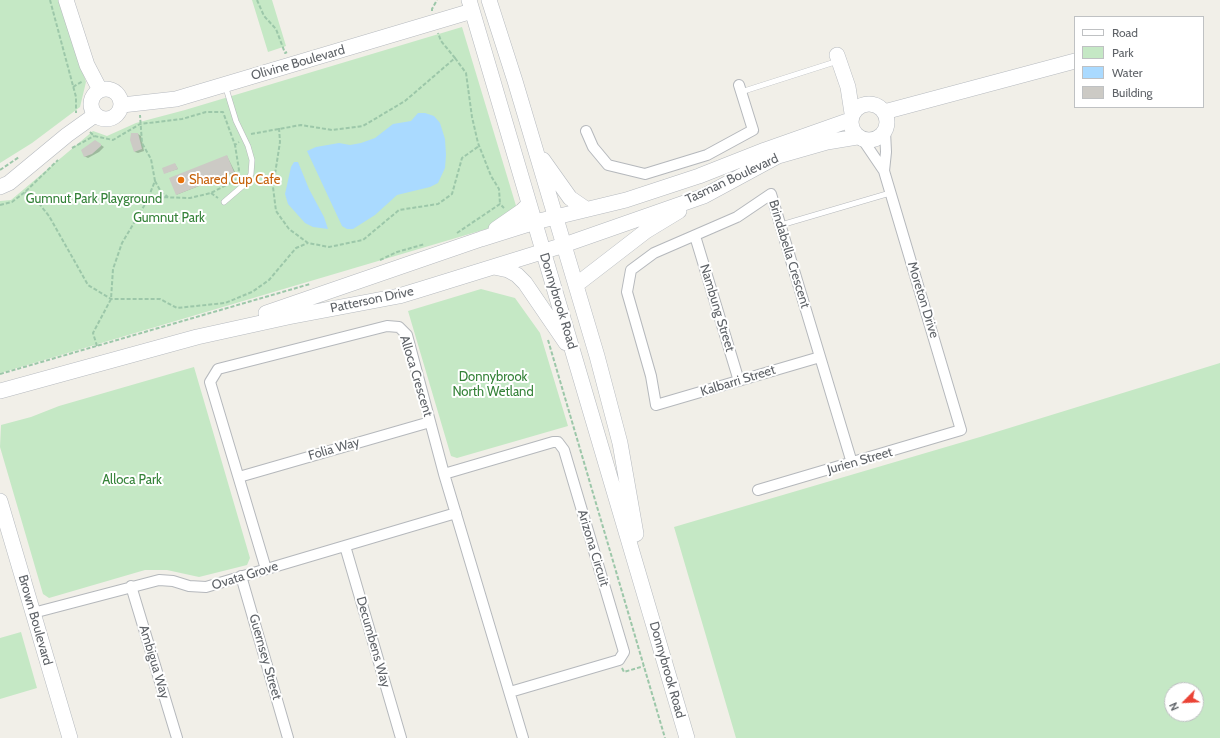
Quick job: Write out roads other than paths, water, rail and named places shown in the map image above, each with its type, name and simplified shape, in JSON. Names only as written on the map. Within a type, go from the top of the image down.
[{"type":"street","points":[[66,0],[87,65],[100,90]]},
{"type":"street","name":"Donnybrook Road","points":[[490,0],[576,285],[620,443],[647,602]]},
{"type":"street","name":"Donnybrook Road","points":[[471,6],[687,738]]},
{"type":"street","name":"Olivine Boulevard","points":[[122,105],[176,99],[434,24],[471,6]]},
{"type":"street","points":[[838,58],[848,87],[851,116],[853,132],[860,138],[876,139],[885,131],[887,118],[884,112],[874,104],[868,104],[856,108],[851,116]]},
{"type":"street","points":[[884,112],[1074,61]]},
{"type":"street","points":[[848,87],[868,104]]},
{"type":"street","points":[[586,131],[593,147],[608,165],[645,174],[707,155],[753,130],[740,88]]},
{"type":"street","points":[[105,89],[119,95],[122,105],[118,114],[111,118],[101,118],[95,115],[91,105],[92,100],[100,90],[105,89]]},
{"type":"street","points":[[0,187],[9,183],[95,115]]},
{"type":"street","name":"Tasman Boulevard","points":[[535,222],[626,200],[692,178],[851,116]]},
{"type":"street","name":"Moreton Drive","points":[[884,171],[886,152],[885,131]]},
{"type":"street","name":"Tasman Boulevard","points":[[543,251],[704,196],[778,156],[827,142],[860,138]]},
{"type":"street","name":"Moreton Drive","points":[[860,138],[884,171],[962,430]]},
{"type":"street","points":[[534,144],[570,198],[586,210]]},
{"type":"street","name":"Brindabella Crescent","points":[[656,405],[651,376],[627,292],[627,283],[631,270],[654,253],[737,217],[771,194],[852,464]]},
{"type":"street","points":[[576,285],[646,231],[704,196]]},
{"type":"street","points":[[481,239],[522,211],[529,204]]},
{"type":"street","name":"Patterson Drive","points":[[197,337],[481,239],[535,222]]},
{"type":"street","name":"Nambung Street","points":[[695,236],[739,381]]},
{"type":"street","name":"Patterson Drive","points":[[0,391],[197,337],[288,317],[399,296],[543,251]]},
{"type":"street","points":[[494,267],[508,270],[517,275],[525,283],[575,356]]},
{"type":"street","name":"Alloca Crescent","points":[[266,569],[210,382],[218,369],[387,326],[399,327],[406,335],[444,474],[524,738]]},
{"type":"street","name":"Kalbarri Street","points":[[656,405],[820,357]]},
{"type":"street","name":"Folia Way","points":[[239,477],[430,422]]},
{"type":"street","name":"Jurien Street","points":[[758,490],[852,464],[962,430]]},
{"type":"street","name":"Arizona Circuit","points":[[444,474],[552,442],[558,442],[562,445],[624,652],[619,660],[510,692]]},
{"type":"street","name":"Brown Boulevard","points":[[0,501],[70,738]]},
{"type":"street","name":"Ovata Grove","points":[[32,613],[131,586],[159,580],[173,581],[189,586],[206,587],[456,513]]},
{"type":"street","name":"Decumbens Way","points":[[345,546],[401,738]]},
{"type":"street","name":"Guernsey Street","points":[[241,576],[288,738]]},
{"type":"street","name":"Ambigua Way","points":[[131,586],[177,738]]},
{"type":"lane","points":[[740,88],[838,58]]},
{"type":"lane","points":[[224,202],[246,184],[251,174],[252,160],[236,121],[225,84]]},
{"type":"lane","points":[[780,225],[890,193]]},
{"type":"water","points":[[418,113],[425,113],[434,116],[440,123],[445,139],[445,168],[438,183],[430,187],[397,195],[375,215],[353,229],[347,229],[342,226],[307,151],[316,147],[339,143],[350,145],[361,143],[375,138],[393,124],[411,121]]},
{"type":"water","points":[[294,162],[298,162],[309,189],[324,217],[328,229],[313,227],[305,223],[288,204],[285,194],[291,167]]},
{"type":"place","name":"Shared Cup Cafe","points":[[181,180]]},
{"type":"park label","name":"Gumnut Park Playground","points":[[94,199]]},
{"type":"park label","name":"Gumnut Park","points":[[169,218]]},
{"type":"park label","name":"Donnybrook North Wetland","points":[[493,384]]},
{"type":"park label","name":"Alloca Park","points":[[132,480]]}]
